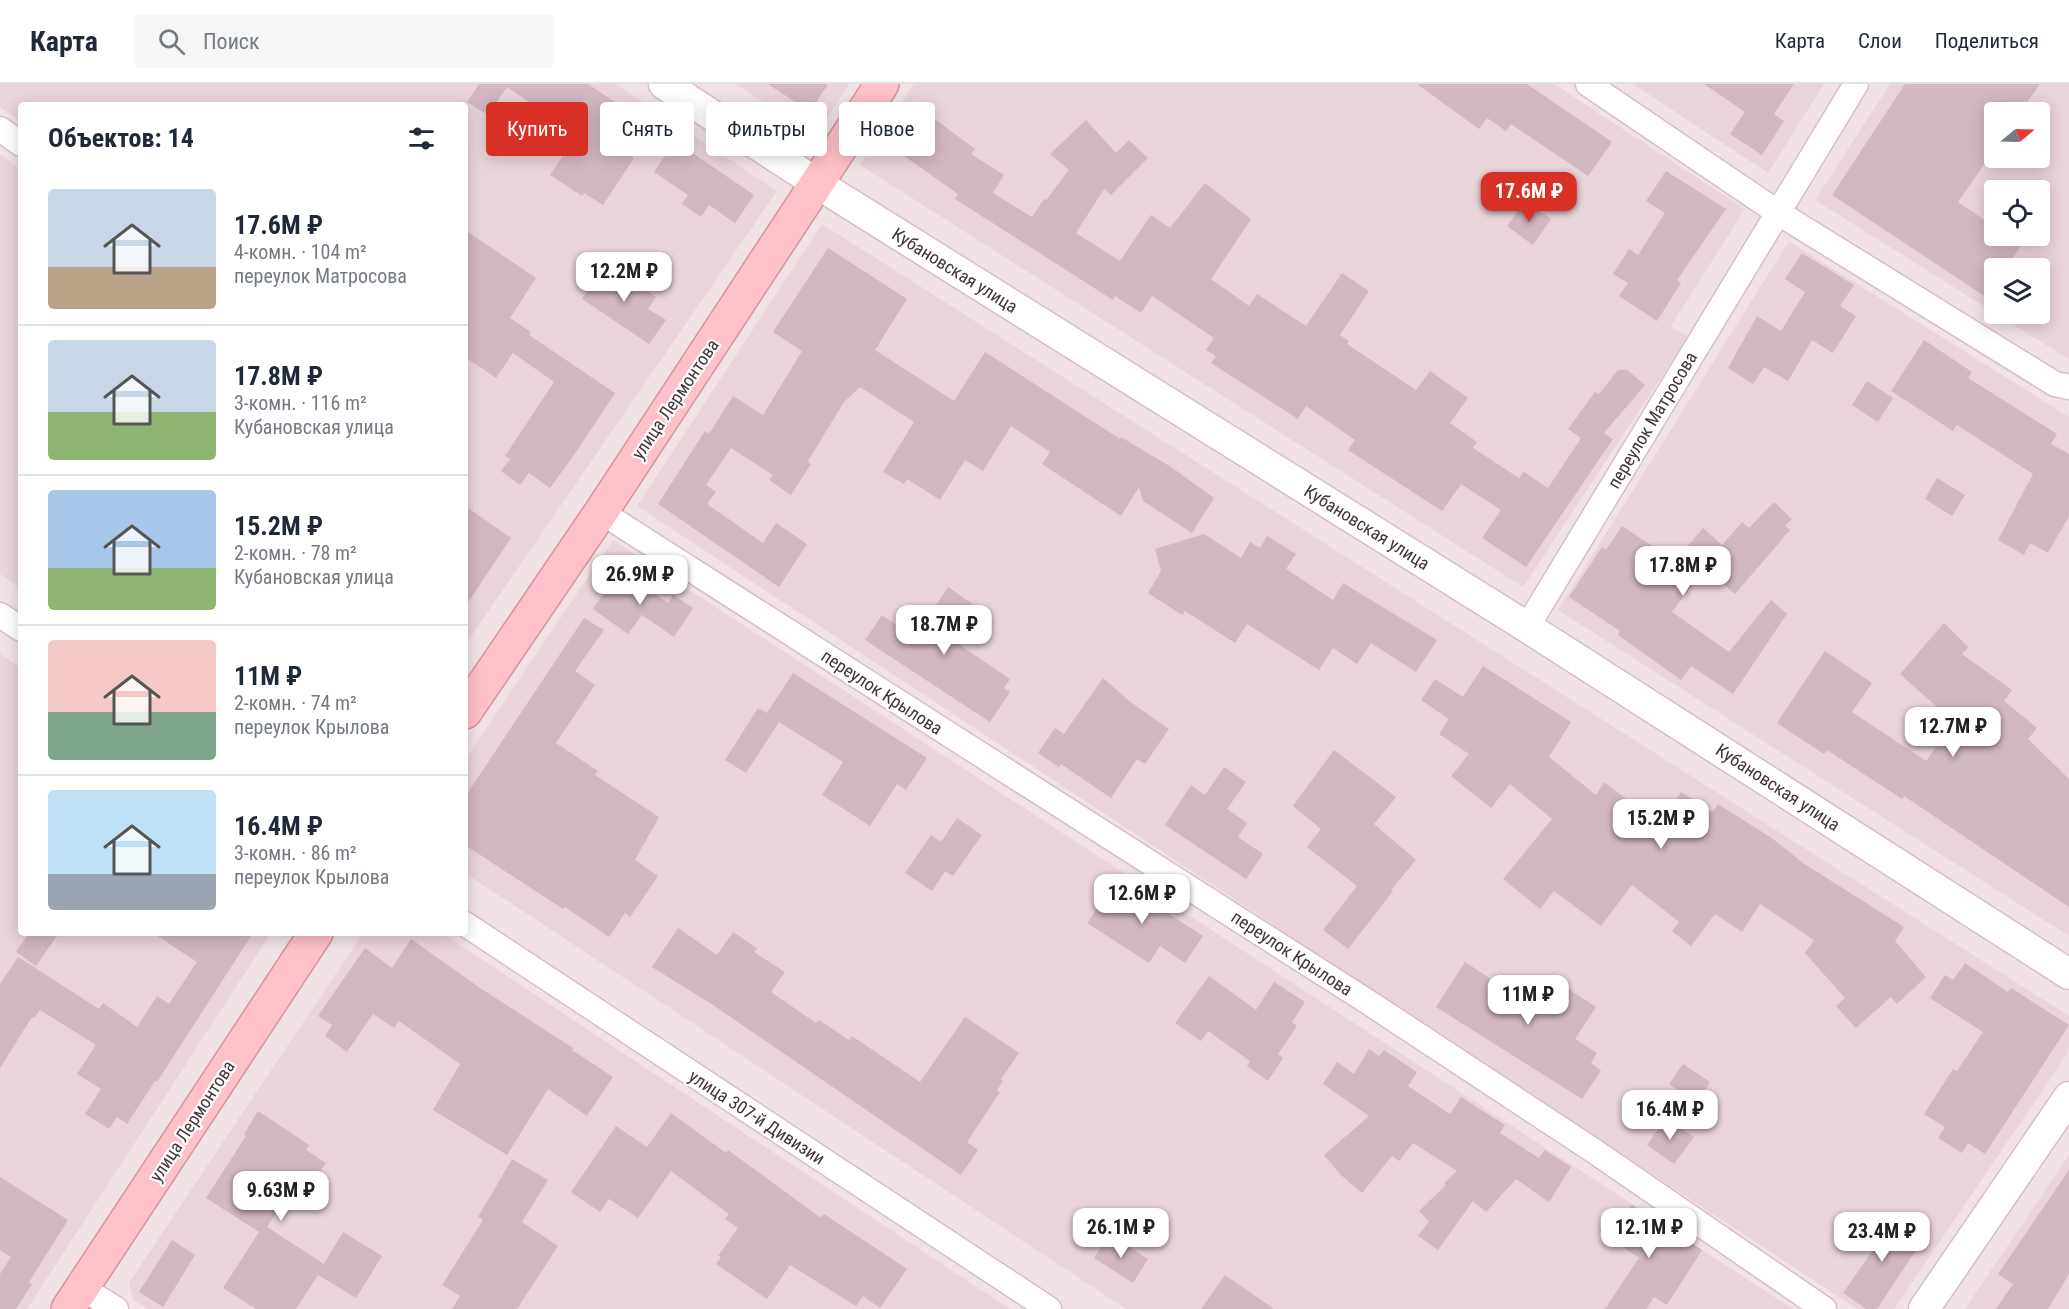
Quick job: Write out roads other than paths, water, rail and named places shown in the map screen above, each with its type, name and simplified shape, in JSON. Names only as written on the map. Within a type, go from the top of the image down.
[{"type":"main road","name":"улица Лермонтова","points":[[468,708],[601,512],[882,84]]},
{"type":"main road","name":"улица Лермонтова","points":[[75,1298],[314,936]]},
{"type":"street","name":"Кубановская улица","points":[[664,84],[818,184],[1527,627],[2069,974]]},
{"type":"street","points":[[1588,84],[1777,212],[2055,384],[2069,387]]},
{"type":"street","name":"переулок Матросова","points":[[1527,627],[1856,84]]},
{"type":"street","points":[[0,129],[18,142]]},
{"type":"street","name":"переулок Крылова","points":[[601,512],[1368,1002],[1594,1151],[1824,1309]]},
{"type":"street","points":[[0,615],[18,627]]},
{"type":"street","name":"улица 307-й Дивизии","points":[[468,926],[1049,1309]]},
{"type":"street","points":[[1924,1309],[2069,1097]]},
{"type":"street","points":[[75,1298],[116,1309]]}]
